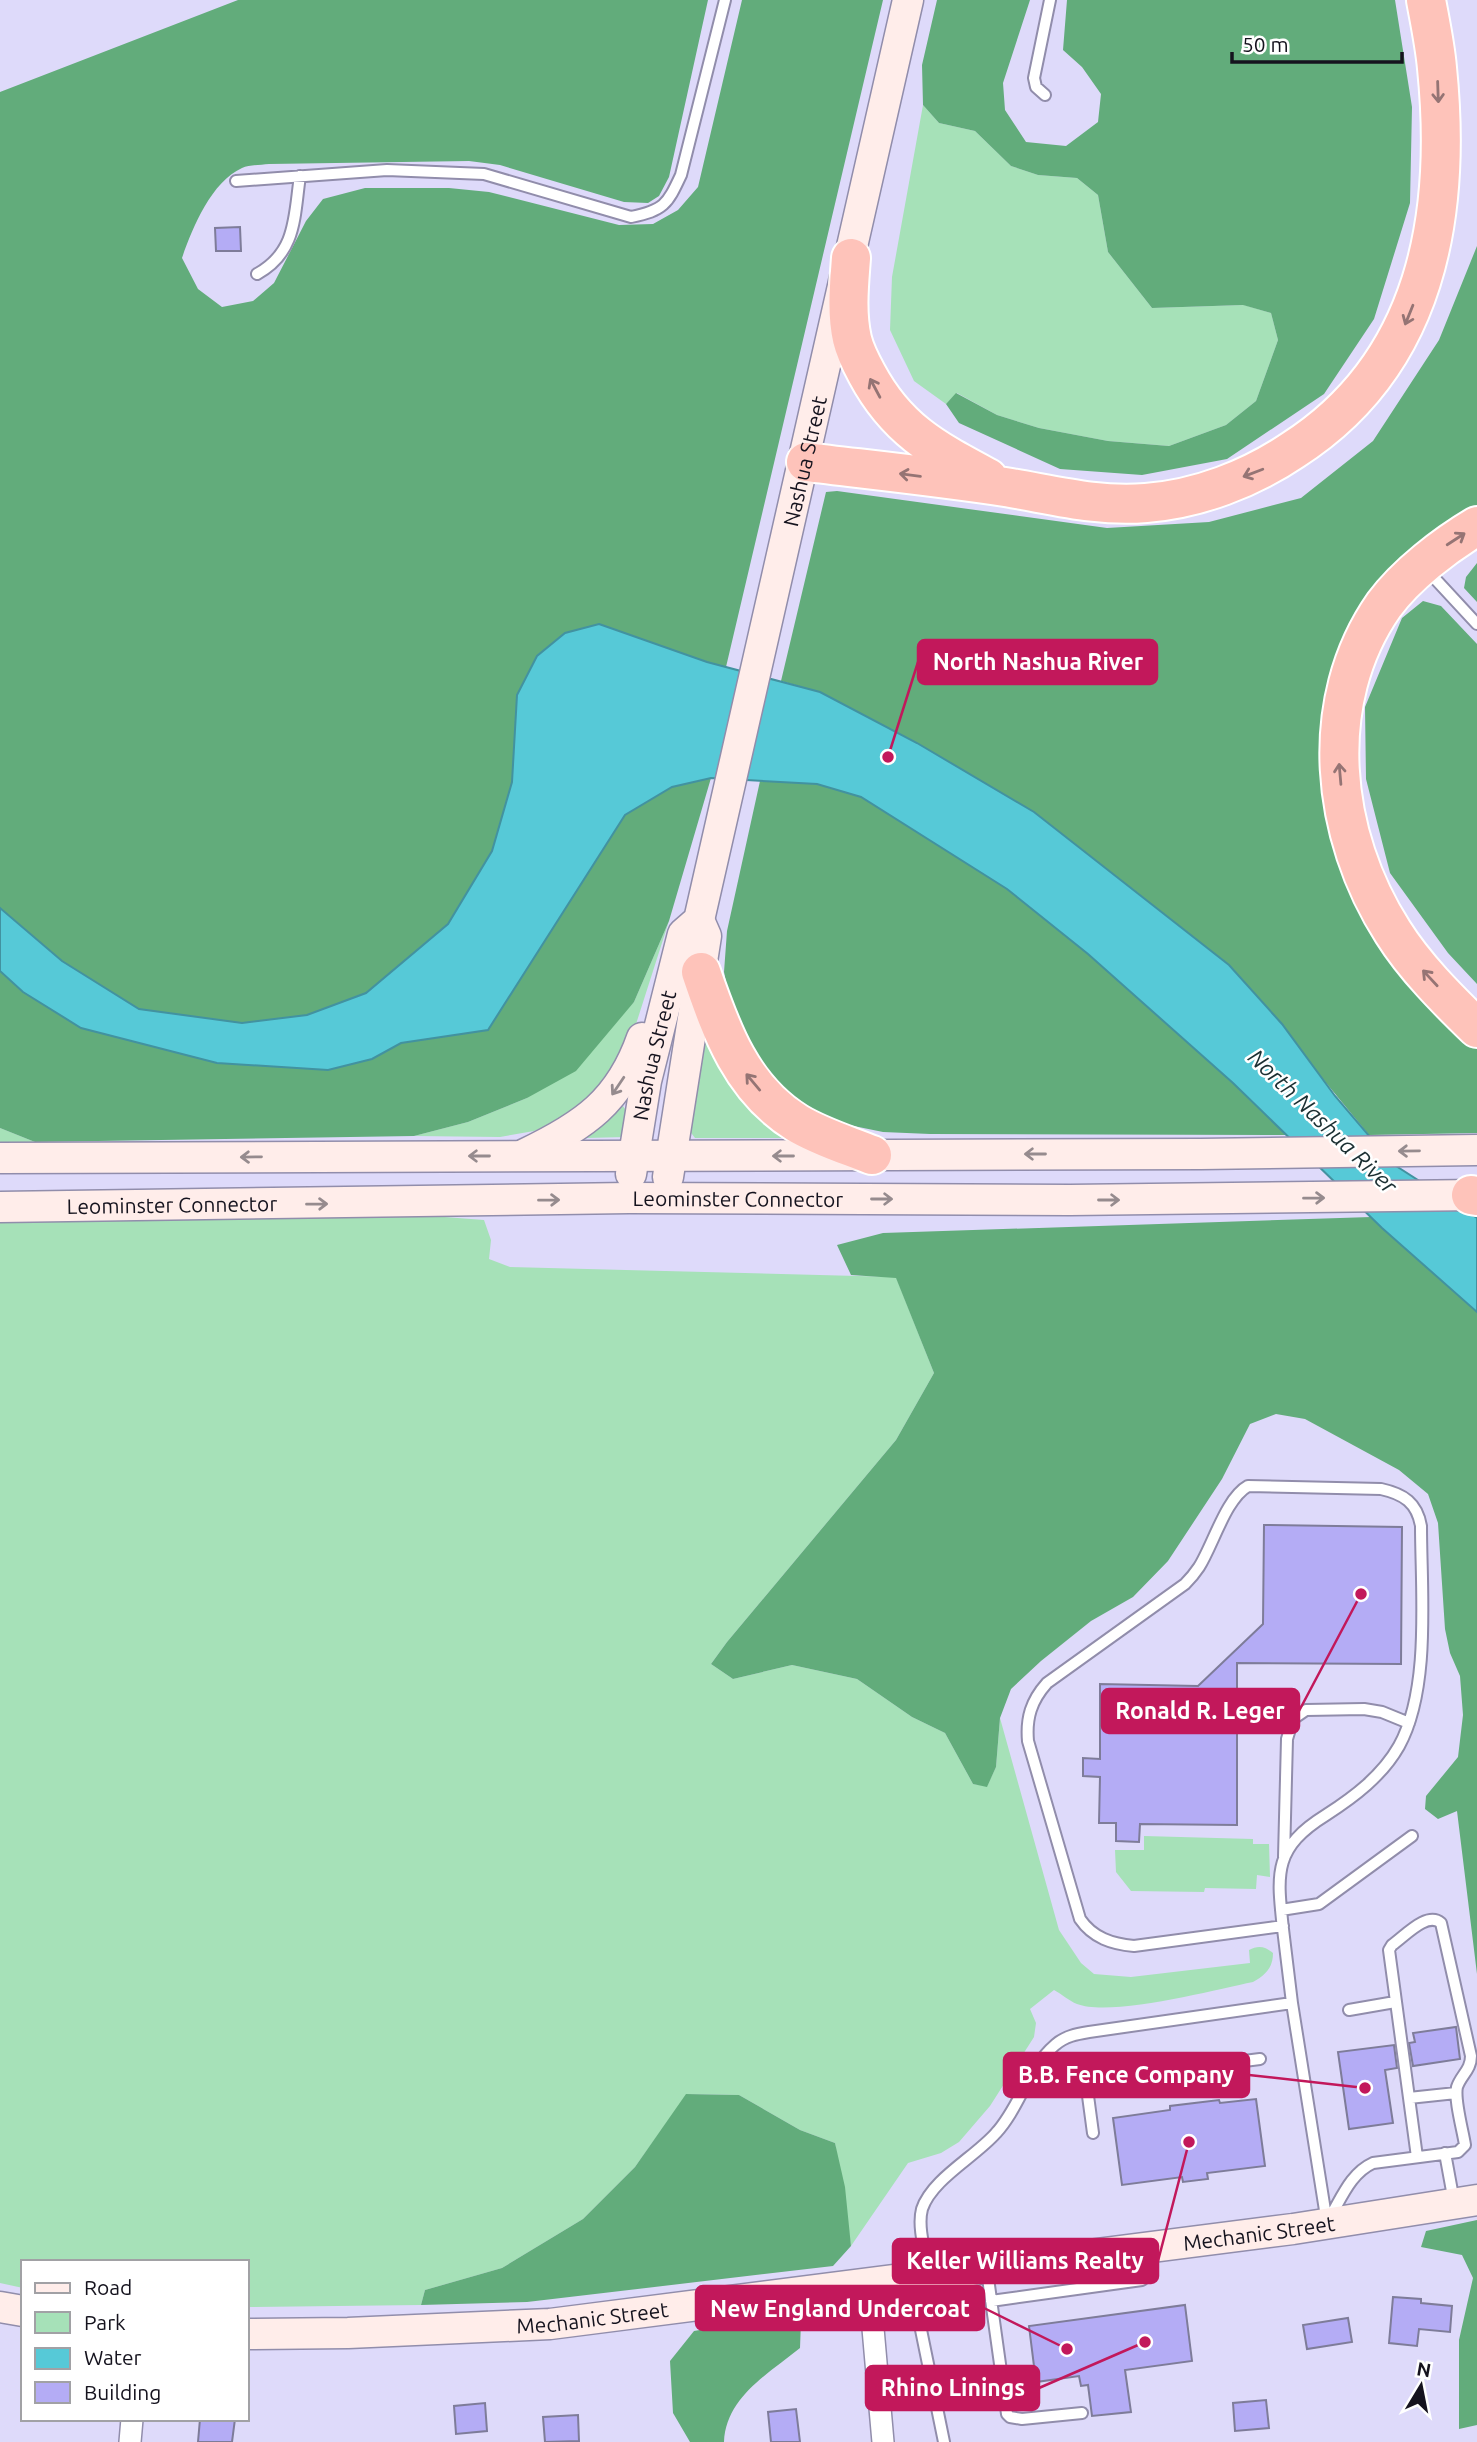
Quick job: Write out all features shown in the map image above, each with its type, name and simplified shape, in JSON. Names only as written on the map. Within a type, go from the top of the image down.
[{"type":"highway","points":[[806,462],[1005,487],[1087,503],[1144,503],[1205,492],[1264,469],[1315,437],[1375,377],[1394,349],[1409,319],[1424,274],[1437,210],[1441,155],[1437,67],[1426,0]]},
{"type":"highway","points":[[851,258],[848,301],[852,340],[881,400],[922,440],[953,460],[1005,487]]},
{"type":"highway","points":[[1477,526],[1451,541],[1423,566],[1385,604],[1378,615],[1365,638],[1344,695],[1338,748],[1343,810],[1363,873],[1392,931],[1418,965],[1477,1028]]},
{"type":"highway","points":[[701,972],[733,1056],[774,1107],[799,1124],[872,1155]]},
{"type":"main road","name":"Nashua Street","points":[[629,1198],[646,1081],[716,845],[769,610],[806,462],[908,0]]},
{"type":"main road","name":"Nashua Street","points":[[666,1198],[670,1156],[706,936],[691,927]]},
{"type":"main road","points":[[521,1156],[585,1122],[614,1094],[635,1057],[664,964],[691,927]]},
{"type":"main road","name":"Leominster Connector","points":[[0,1158],[1201,1154],[1477,1150]]},
{"type":"main road","name":"Leominster Connector","points":[[0,1207],[629,1198],[1246,1199],[1475,1195]]},
{"type":"main road","name":"Mechanic Street","points":[[248,2334],[550,2325],[1145,2248],[1465,2201]]},
{"type":"main road","points":[[0,2307],[21,2311]]},
{"type":"street","points":[[869,2283],[883,2442]]},
{"type":"street","points":[[130,2442],[132,2421]]},
{"type":"lane","points":[[236,181],[387,170],[484,174],[631,217],[654,212],[664,206],[671,197],[681,175],[725,0]]},
{"type":"lane","points":[[1045,95],[1036,86],[1034,78],[1049,0]]},
{"type":"lane","points":[[257,274],[268,268],[285,251],[293,223],[299,176]]},
{"type":"lane","points":[[1423,566],[1477,624]]},
{"type":"lane","points":[[1283,1860],[1303,1832],[1373,1779],[1398,1747],[1409,1723],[1422,1647],[1421,1526],[1419,1515],[1412,1503],[1399,1494],[1381,1489],[1248,1486],[1233,1501],[1200,1566],[1185,1584],[1046,1684],[1039,1692],[1030,1712],[1028,1741],[1080,1919],[1093,1934],[1111,1942],[1134,1946],[1283,1926]]},
{"type":"lane","points":[[1327,2223],[1278,1886],[1283,1860],[1287,1739],[1293,1719],[1306,1710],[1364,1709],[1382,1712],[1409,1723]]},
{"type":"lane","points":[[1281,1910],[1319,1904],[1412,1836]]},
{"type":"lane","points":[[1327,2223],[1350,2183],[1364,2167],[1373,2163],[1458,2152],[1465,2145],[1457,2093],[1460,2081],[1471,2064],[1471,2056],[1441,1923],[1437,1919],[1428,1919],[1389,1950],[1417,2157]]},
{"type":"lane","points":[[1349,2010],[1395,2002]]},
{"type":"lane","points":[[944,2442],[920,2276],[920,2221],[925,2203],[941,2182],[995,2135],[1011,2114],[1036,2069],[1057,2042],[1072,2035],[1293,2003]]},
{"type":"lane","points":[[1036,2069],[1067,2080],[1086,2081],[1260,2059]]},
{"type":"lane","points":[[1086,2081],[1093,2133]]},
{"type":"lane","points":[[1409,2098],[1457,2093]]},
{"type":"lane","points":[[1445,2153],[1465,2201]]},
{"type":"lane","points":[[991,2301],[1145,2279],[1149,2274],[1145,2248]]},
{"type":"lane","points":[[987,2268],[1007,2414],[1022,2419],[1082,2413]]},
{"type":"green space","points":[[923,105],[939,123],[975,131],[1011,166],[1038,175],[1077,178],[1098,195],[1108,252],[1152,308],[1244,305],[1271,313],[1278,340],[1256,401],[1226,425],[1169,446],[1108,441],[1039,428],[997,415],[957,393],[946,404],[914,381],[890,330],[892,277]]},
{"type":"green space","points":[[669,921],[629,1046],[614,1071],[571,1116],[534,1131],[500,1137],[414,1136],[468,1122],[527,1098],[634,1002]]},
{"type":"green space","points":[[703,1023],[788,1138],[695,1138],[689,1130]]},
{"type":"green space","points":[[623,1106],[625,1137],[586,1138]]},
{"type":"green space","points":[[0,1128],[35,1142],[0,1142]]},
{"type":"green space","points":[[418,1215],[484,1220],[491,1240],[489,1259],[510,1267],[896,1277],[934,1373],[896,1440],[711,1664],[733,1679],[792,1665],[857,1679],[912,1717],[945,1733],[973,1784],[987,1786],[996,1767],[1000,1718],[1059,1930],[1081,1963],[1094,1974],[1131,1977],[1250,1963],[1249,1950],[1258,1947],[1273,1953],[1270,1967],[1253,1982],[1137,2005],[1093,2007],[1074,2003],[1054,1990],[1030,2009],[1036,2023],[1034,2037],[990,2106],[959,2142],[941,2153],[908,2163],[851,2246],[835,2143],[800,2130],[739,2095],[687,2094],[635,2167],[583,2219],[502,2268],[425,2290],[421,2305],[248,2307],[248,2260],[21,2260],[21,2288],[0,2283],[0,1219]]},
{"type":"green space","points":[[1144,1836],[1253,1839],[1253,1844],[1269,1844],[1270,1877],[1257,1875],[1256,1889],[1205,1888],[1204,1892],[1131,1891],[1116,1872],[1115,1850],[1144,1850]]},
{"type":"shaded area","points":[[238,0],[708,0],[669,177],[659,196],[648,203],[624,202],[500,165],[469,161],[269,164],[245,167],[231,175],[212,195],[197,220],[182,258],[198,289],[222,307],[253,301],[274,283],[306,221],[323,199],[365,188],[449,188],[489,192],[619,225],[653,224],[678,210],[698,187],[742,0],[883,0],[726,667],[565,633],[537,656],[517,695],[512,782],[492,851],[448,924],[366,993],[307,1015],[242,1023],[139,1009],[62,961],[0,908],[0,92]]},
{"type":"shaded area","points":[[937,0],[1030,0],[1003,83],[1005,110],[1026,142],[1066,146],[1098,122],[1101,94],[1082,67],[1063,50],[1067,0],[1395,0],[1412,107],[1410,203],[1374,319],[1324,394],[1227,459],[1142,475],[1060,469],[959,423],[946,404],[956,393],[997,415],[1039,428],[1108,441],[1169,446],[1226,425],[1256,401],[1278,340],[1271,313],[1243,305],[1152,308],[1108,252],[1098,195],[1077,178],[1038,175],[1011,166],[975,131],[939,123],[923,105],[922,65]]},
{"type":"shaded area","points":[[1477,246],[1477,509],[1386,580],[1327,791],[1477,1037],[1477,1133],[1369,1135],[1229,965],[1034,812],[917,743],[820,692],[781,681],[826,492],[837,491],[1107,528],[1209,522],[1301,498],[1373,441],[1439,340]]},
{"type":"shaded area","points":[[1477,563],[1477,602],[1464,588],[1466,577]]},
{"type":"shaded area","points":[[1423,601],[1441,606],[1477,644],[1477,984],[1448,953],[1390,873],[1366,779],[1365,707],[1402,618]]},
{"type":"shaded area","points":[[711,778],[669,921],[634,1002],[576,1071],[527,1098],[468,1122],[414,1136],[35,1142],[0,1128],[0,971],[23,992],[372,1059],[401,1043],[488,1030],[625,815],[672,787]]},
{"type":"shaded area","points":[[760,781],[817,784],[861,797],[1007,889],[1088,954],[1233,1083],[1287,1135],[883,1132],[839,1123],[796,1100],[761,1070],[735,1026],[724,972],[727,931]]},
{"type":"shaded area","points":[[1371,1217],[1477,1312],[1477,1974],[1457,1811],[1438,1819],[1425,1809],[1426,1796],[1458,1757],[1463,1715],[1460,1676],[1450,1653],[1445,1629],[1438,1523],[1428,1494],[1399,1470],[1305,1419],[1276,1414],[1250,1424],[1222,1479],[1168,1561],[1133,1597],[1091,1621],[1011,1689],[1000,1718],[996,1767],[987,1787],[973,1784],[945,1733],[912,1717],[857,1679],[792,1665],[733,1679],[711,1664],[896,1440],[934,1373],[896,1278],[851,1275],[837,1245],[883,1233]]},
{"type":"shaded area","points":[[686,2094],[739,2095],[800,2130],[835,2143],[845,2187],[851,2246],[833,2266],[527,2302],[421,2305],[425,2290],[502,2268],[583,2219],[635,2167]]},
{"type":"shaded area","points":[[1477,2220],[1477,2425],[1459,2429],[1459,2340],[1473,2278],[1462,2255],[1421,2247],[1426,2231]]},
{"type":"shaded area","points":[[782,2316],[801,2321],[800,2348],[762,2377],[740,2399],[732,2412],[724,2442],[690,2442],[673,2413],[670,2361],[694,2331]]},
{"type":"water","points":[[599,624],[707,662],[820,692],[917,743],[1034,812],[1229,965],[1282,1024],[1335,1096],[1393,1164],[1477,1218],[1477,1312],[1382,1228],[1233,1083],[1088,954],[1007,889],[861,797],[817,784],[711,778],[672,787],[625,815],[488,1030],[401,1043],[372,1059],[328,1070],[217,1063],[81,1028],[23,992],[0,971],[0,908],[62,961],[139,1009],[242,1023],[307,1015],[366,993],[448,924],[492,851],[512,782],[517,695],[537,656],[565,633]]},
{"type":"building","points":[[240,227],[241,251],[216,251],[215,228]]},
{"type":"building","points":[[1264,1525],[1402,1527],[1401,1664],[1237,1663],[1237,1825],[1140,1824],[1139,1842],[1116,1841],[1116,1823],[1099,1823],[1100,1777],[1083,1776],[1083,1758],[1100,1759],[1100,1684],[1198,1686],[1263,1624]]},
{"type":"building","points":[[1456,2027],[1460,2059],[1413,2066],[1409,2043],[1415,2042],[1413,2033]]},
{"type":"building","points":[[1394,2045],[1397,2068],[1385,2070],[1393,2123],[1349,2129],[1338,2052]]},
{"type":"building","points":[[1256,2099],[1265,2166],[1207,2173],[1208,2179],[1183,2182],[1182,2177],[1122,2185],[1113,2118],[1170,2110],[1170,2106]]},
{"type":"building","points":[[1393,2297],[1421,2299],[1421,2303],[1452,2306],[1450,2332],[1419,2329],[1417,2346],[1389,2343]]},
{"type":"building","points":[[1185,2305],[1192,2361],[1125,2370],[1131,2412],[1092,2416],[1088,2385],[1081,2386],[1079,2376],[1036,2382],[1029,2326]]},
{"type":"building","points":[[1348,2318],[1352,2342],[1307,2349],[1303,2325]]},
{"type":"building","points":[[1266,2400],[1269,2428],[1235,2431],[1233,2403]]},
{"type":"building","points":[[485,2403],[487,2431],[456,2434],[454,2406]]},
{"type":"building","points":[[796,2409],[800,2442],[771,2442],[768,2412]]},
{"type":"building","points":[[578,2415],[579,2441],[545,2442],[543,2417]]},
{"type":"building","points":[[200,2421],[235,2421],[232,2442],[198,2442]]},
{"type":"place","name":"North Nashua River","points":[[888,757]]},
{"type":"place","name":"Ronald R. Leger","points":[[1361,1594]]},
{"type":"place","name":"B.B. Fence Company","points":[[1365,2088]]},
{"type":"place","name":"Keller Williams Realty","points":[[1189,2142]]},
{"type":"place","name":"Rhino Linings","points":[[1145,2342]]},
{"type":"place","name":"New England Undercoat","points":[[1067,2349]]}]
